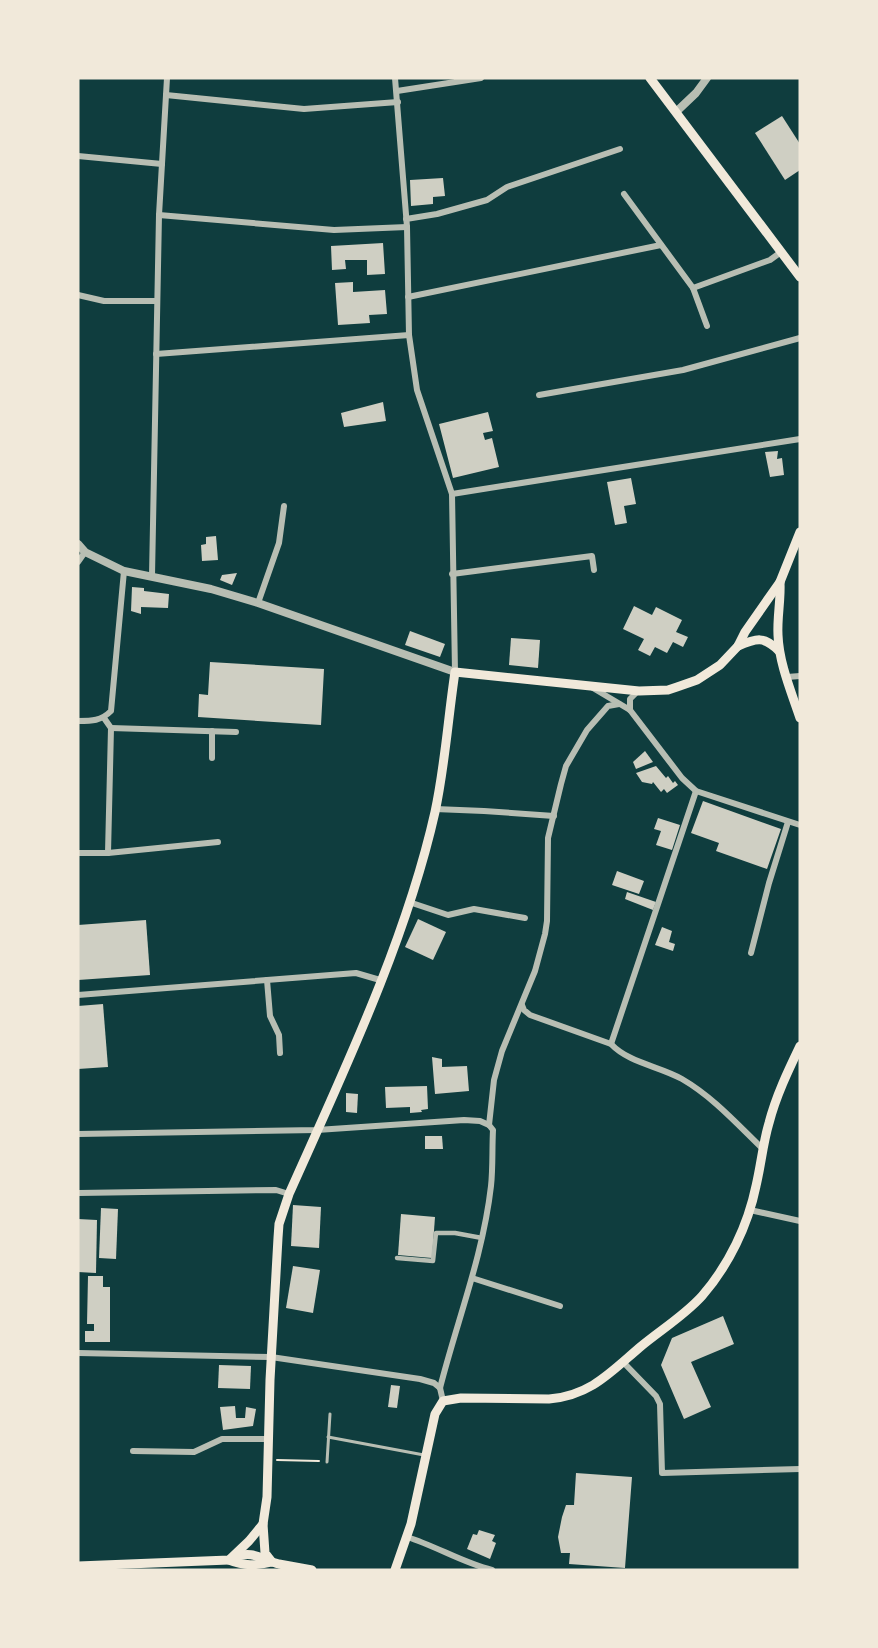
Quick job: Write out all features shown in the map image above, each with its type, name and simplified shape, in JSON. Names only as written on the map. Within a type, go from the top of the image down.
[{"type":"main road","points":[[650,78],[800,278]]},
{"type":"main road","points":[[272,1562],[265,1553],[263,1524],[267,1497],[271,1357],[279,1224],[289,1194],[380,980],[409,902],[435,809],[454,672],[639,691],[668,690],[697,680],[720,665],[738,646],[745,632],[780,582],[800,532]]},
{"type":"main road","points":[[780,582],[781,598],[777,621],[779,651],[800,718]]},
{"type":"main road","points":[[738,646],[761,639],[771,642],[779,651]]},
{"type":"main road","points":[[394,1568],[407,1538],[435,1413],[443,1401],[461,1398],[562,1398],[582,1392],[623,1362],[703,1294],[734,1248],[750,1210],[774,1108],[800,1046]]},
{"type":"main road","points":[[229,1560],[263,1524]]},
{"type":"main road","points":[[78,1566],[229,1560],[245,1565],[272,1562],[312,1570]]},
{"type":"street","points":[[152,576],[159,215],[166,78]]},
{"type":"street","points":[[78,544],[85,552],[124,571],[211,589],[258,603],[454,672],[452,494],[417,390],[409,335],[407,227],[395,78]]},
{"type":"street","points":[[397,91],[481,78]]},
{"type":"street","points":[[676,112],[696,93],[707,78]]},
{"type":"street","points":[[166,95],[304,109],[398,102]]},
{"type":"street","points":[[406,219],[437,214],[487,200],[507,187],[620,149]]},
{"type":"street","points":[[78,156],[162,164]]},
{"type":"street","points":[[624,194],[693,288],[707,326]]},
{"type":"street","points":[[159,215],[334,230],[407,227]]},
{"type":"street","points":[[408,297],[661,245]]},
{"type":"street","points":[[693,288],[770,260],[781,252]]},
{"type":"street","points":[[78,295],[104,301],[157,301]]},
{"type":"street","points":[[156,354],[409,335]]},
{"type":"street","points":[[539,395],[683,370],[800,338]]},
{"type":"street","points":[[452,494],[800,439]]},
{"type":"street","points":[[258,603],[279,543],[284,506]]},
{"type":"street","points":[[78,562],[85,552]]},
{"type":"street","points":[[452,574],[592,556],[594,570]]},
{"type":"street","points":[[78,721],[97,721],[111,711],[124,571]]},
{"type":"street","points":[[787,677],[800,676]]},
{"type":"street","points":[[590,686],[630,710],[682,778],[696,791],[800,825]]},
{"type":"street","points":[[630,710],[630,699],[639,691]]},
{"type":"street","points":[[489,1125],[494,1080],[502,1051],[535,971],[547,921],[548,838],[566,766],[587,730],[608,706],[619,704]]},
{"type":"street","points":[[104,718],[111,728],[108,853]]},
{"type":"street","points":[[111,728],[236,732]]},
{"type":"street","points":[[212,731],[212,758]]},
{"type":"street","points":[[611,1044],[696,791]]},
{"type":"street","points":[[435,809],[554,816]]},
{"type":"street","points":[[751,953],[788,822]]},
{"type":"street","points":[[78,853],[108,853],[218,842]]},
{"type":"street","points":[[409,902],[448,915],[474,909],[525,918]]},
{"type":"street","points":[[78,995],[356,973],[380,980]]},
{"type":"street","points":[[267,980],[270,1016],[279,1035],[280,1053]]},
{"type":"street","points":[[522,1005],[524,1010],[539,1019],[611,1044],[619,1052],[681,1078],[708,1096],[763,1149]]},
{"type":"street","points":[[78,1134],[317,1130],[464,1120],[480,1121],[489,1125],[493,1130],[491,1185],[472,1278],[440,1388],[443,1401]]},
{"type":"street","points":[[78,1193],[276,1190],[289,1194]]},
{"type":"street","points":[[750,1210],[800,1221]]},
{"type":"street","points":[[397,1258],[433,1261],[436,1233],[455,1233],[482,1238]]},
{"type":"street","points":[[472,1278],[560,1306]]},
{"type":"street","points":[[78,1353],[271,1357],[420,1379],[434,1383],[440,1388]]},
{"type":"street","points":[[623,1362],[656,1396],[660,1404],[662,1473],[800,1469]]},
{"type":"street","points":[[133,1451],[194,1452],[222,1439],[268,1438]]},
{"type":"street","points":[[407,1538],[492,1570]]},
{"type":"lane","points":[[327,1462],[330,1414]]},
{"type":"lane","points":[[328,1437],[426,1455]]},
{"type":"path","points":[[268,1460],[327,1462]]},
{"type":"building","points":[[782,116],[800,144],[800,170],[785,180],[755,133]]},
{"type":"building","points":[[443,178],[445,196],[433,197],[433,204],[411,206],[410,180]]},
{"type":"building","points":[[383,243],[385,274],[367,275],[367,260],[345,260],[346,269],[332,270],[331,246]]},
{"type":"building","points":[[353,282],[353,292],[385,290],[387,314],[369,315],[370,323],[338,325],[335,283]]},
{"type":"building","points":[[383,402],[386,421],[344,427],[341,413]]},
{"type":"building","points":[[488,412],[493,431],[483,433],[485,440],[492,438],[499,467],[453,478],[439,424]]},
{"type":"building","points":[[778,451],[777,459],[782,458],[784,475],[770,477],[765,452]]},
{"type":"building","points":[[631,478],[636,504],[624,506],[627,523],[615,525],[607,482]]},
{"type":"building","points":[[216,536],[218,560],[202,561],[201,545],[206,544],[206,537]]},
{"type":"building","points":[[237,573],[232,585],[220,580],[222,575]]},
{"type":"building","points":[[132,587],[169,594],[168,608],[141,607],[141,614],[131,611]]},
{"type":"building","points":[[634,606],[652,615],[656,607],[682,620],[676,632],[688,637],[683,647],[673,642],[667,653],[655,647],[650,656],[638,650],[644,639],[623,629]]},
{"type":"building","points":[[410,631],[445,644],[440,657],[405,645]]},
{"type":"building","points":[[511,638],[540,640],[538,668],[509,665]]},
{"type":"building","points":[[210,662],[324,669],[321,725],[198,717],[199,694],[208,695]]},
{"type":"building","points":[[645,751],[653,762],[636,769],[633,762]]},
{"type":"building","points":[[656,766],[666,778],[668,776],[673,783],[675,781],[678,785],[667,793],[664,789],[661,792],[653,782],[652,784],[642,782],[636,773]]},
{"type":"building","points":[[703,801],[781,829],[767,869],[716,851],[719,843],[691,833]]},
{"type":"building","points":[[658,818],[680,825],[672,850],[656,845],[661,831],[654,829]]},
{"type":"building","points":[[617,871],[644,881],[639,894],[612,885]]},
{"type":"building","points":[[627,892],[656,902],[653,910],[625,899]]},
{"type":"building","points":[[418,919],[446,932],[433,960],[405,947]]},
{"type":"building","points":[[146,920],[150,975],[78,980],[78,925]]},
{"type":"building","points":[[662,927],[672,931],[669,942],[675,944],[673,951],[655,945]]},
{"type":"building","points":[[103,1004],[108,1067],[78,1069],[78,1006]]},
{"type":"building","points":[[432,1057],[442,1059],[442,1067],[467,1066],[469,1091],[435,1094]]},
{"type":"building","points":[[427,1086],[428,1109],[410,1113],[410,1107],[386,1108],[385,1087]]},
{"type":"building","points":[[346,1093],[358,1094],[357,1113],[346,1112]]},
{"type":"building","points":[[425,1136],[442,1136],[443,1149],[425,1149]]},
{"type":"building","points":[[293,1205],[321,1207],[319,1248],[291,1246]]},
{"type":"building","points":[[101,1208],[118,1209],[116,1259],[99,1258]]},
{"type":"building","points":[[401,1214],[435,1217],[432,1258],[398,1255]]},
{"type":"building","points":[[78,1219],[97,1220],[96,1273],[78,1272]]},
{"type":"building","points":[[293,1266],[320,1270],[313,1313],[286,1308]]},
{"type":"building","points":[[88,1276],[103,1276],[103,1287],[110,1287],[110,1342],[85,1342],[85,1331],[94,1331],[94,1324],[87,1324]]},
{"type":"building","points":[[723,1316],[734,1344],[691,1362],[711,1407],[684,1419],[661,1365],[672,1338]]},
{"type":"building","points":[[219,1365],[251,1366],[250,1389],[218,1388]]},
{"type":"building","points":[[391,1385],[400,1386],[397,1408],[388,1407]]},
{"type":"building","points":[[235,1406],[236,1418],[245,1418],[246,1407],[256,1409],[253,1426],[223,1430],[220,1407]]},
{"type":"building","points":[[576,1473],[632,1477],[625,1568],[569,1564],[570,1553],[561,1553],[558,1537],[566,1505],[574,1505]]},
{"type":"building","points":[[479,1530],[495,1535],[492,1541],[496,1543],[490,1559],[467,1549],[473,1534],[477,1535]]}]
